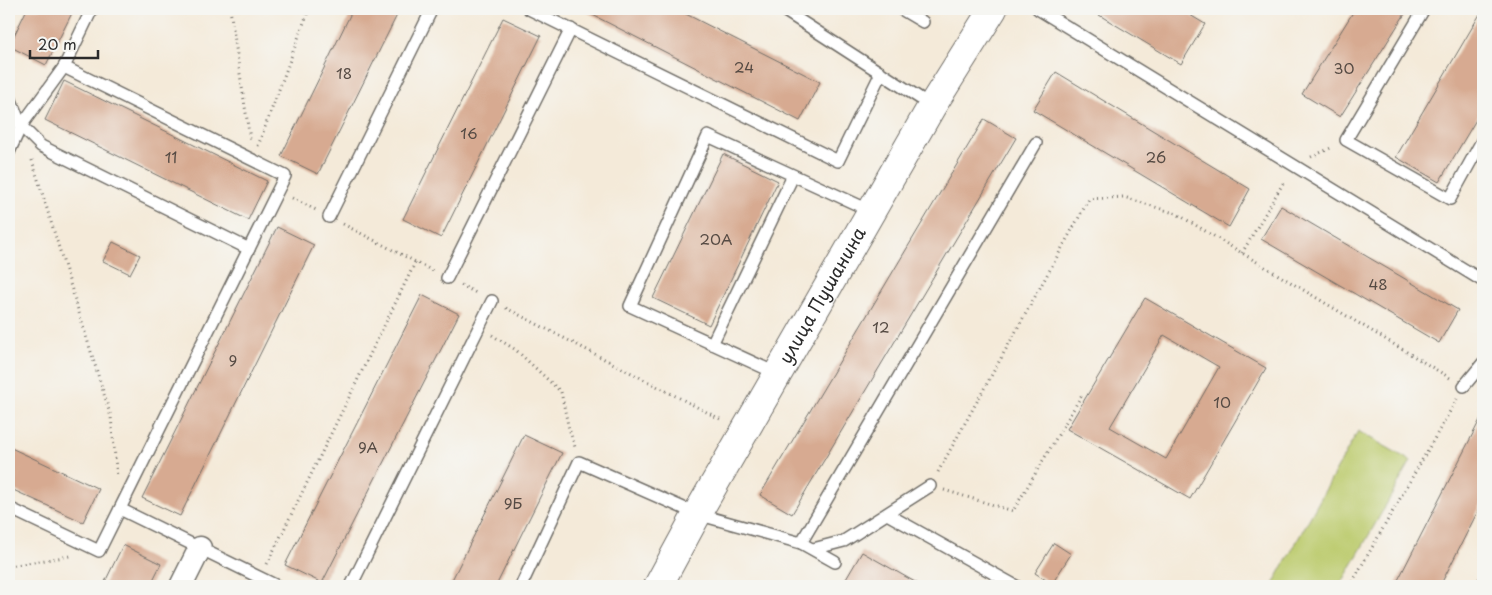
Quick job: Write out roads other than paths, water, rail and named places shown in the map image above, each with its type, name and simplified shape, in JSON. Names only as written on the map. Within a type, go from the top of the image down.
[{"type":"street","name":"улица Пушанина","points":[[658,586],[871,211],[932,106],[993,9]]},
{"type":"street","points":[[181,586],[200,548]]},
{"type":"lane","points":[[9,152],[21,126],[64,67],[92,9]]},
{"type":"lane","points":[[329,217],[432,9]]},
{"type":"lane","points":[[529,9],[838,161],[881,73]]},
{"type":"lane","points":[[782,9],[932,106]]},
{"type":"lane","points":[[901,9],[923,22]]},
{"type":"lane","points":[[1038,9],[1483,281]]},
{"type":"lane","points":[[1424,9],[1346,140],[1450,199],[1483,139]]},
{"type":"lane","points":[[447,278],[571,30]]},
{"type":"lane","points":[[9,508],[99,552],[284,176],[64,67]]},
{"type":"lane","points":[[9,95],[21,126],[41,146],[249,249]]},
{"type":"lane","points":[[778,374],[630,306],[708,136],[871,211]]},
{"type":"lane","points":[[801,543],[1036,143]]},
{"type":"lane","points":[[712,344],[793,176]]},
{"type":"lane","points":[[351,586],[492,301]]},
{"type":"lane","points":[[1464,386],[1483,364]]},
{"type":"lane","points":[[521,586],[579,462],[698,514],[801,543],[835,562]]},
{"type":"lane","points":[[813,549],[844,541],[930,486]]},
{"type":"lane","points":[[120,509],[277,586]]},
{"type":"lane","points":[[887,514],[1016,586]]}]
